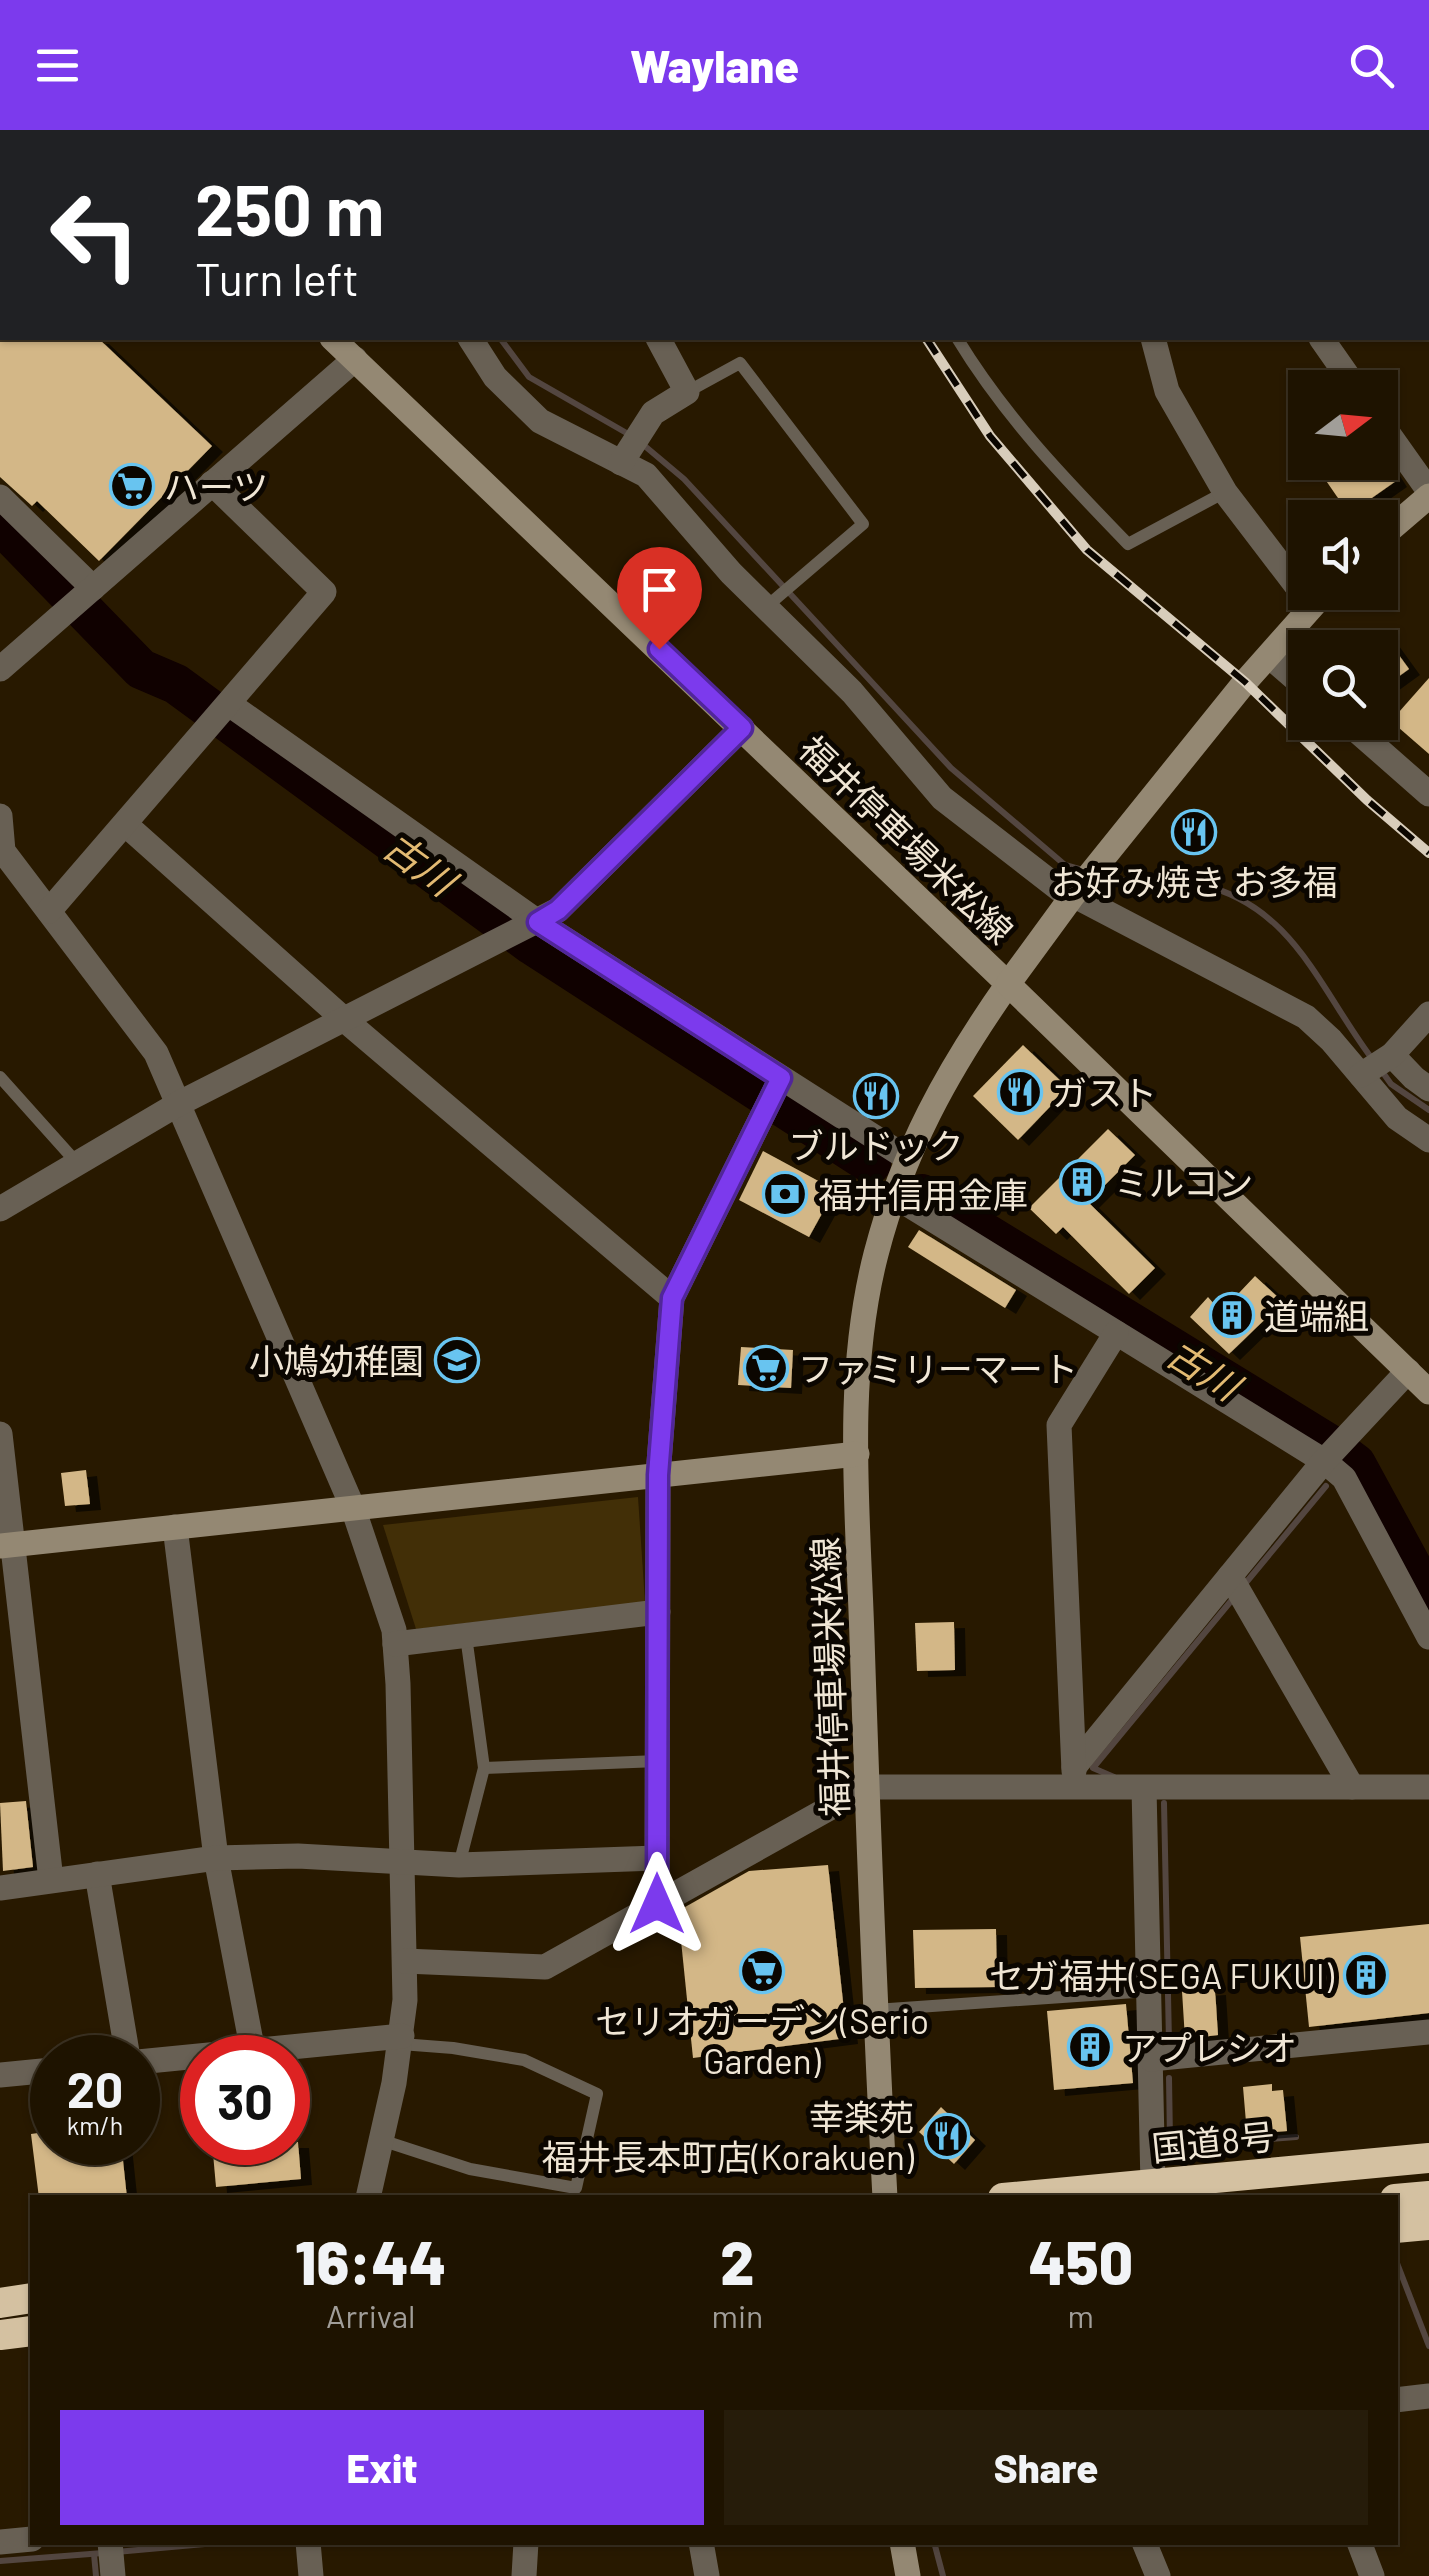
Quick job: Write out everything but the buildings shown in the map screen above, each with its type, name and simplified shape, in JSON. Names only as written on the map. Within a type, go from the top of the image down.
[{"type":"highway","name":"国道8号","points":[[1038,2195],[1429,2158]]},
{"type":"highway","points":[[1398,2199],[1429,2196]]},
{"type":"highway","points":[[1398,2228],[1429,2225]]},
{"type":"highway","points":[[0,2303],[30,2298]]},
{"type":"highway","points":[[0,2335],[30,2331]]},
{"type":"main road","name":"福井停車場米松線","points":[[334,340],[1008,984],[954,1062],[908,1158],[875,1256],[861,1335],[857,1454],[874,2010],[885,2195]]},
{"type":"main road","points":[[1398,521],[1429,493]]},
{"type":"main road","points":[[1309,610],[1244,682],[1072,896],[1008,984],[1429,1392]]},
{"type":"main road","points":[[7,1545],[857,1454]]},
{"type":"main road","points":[[903,2545],[908,2576]]},
{"type":"street","points":[[471,340],[495,378],[540,421],[646,475],[766,607],[852,692],[942,798],[1072,896],[1306,1016],[1397,1118],[1429,1140]]},
{"type":"street","points":[[622,463],[653,413],[686,392],[659,340]]},
{"type":"street","points":[[1153,340],[1168,391],[1225,492],[1288,564]]},
{"type":"street","points":[[1322,340],[1343,370]]},
{"type":"street","points":[[0,669],[354,359]]},
{"type":"street","points":[[1398,448],[1429,493]]},
{"type":"street","points":[[49,912],[324,592],[212,483]]},
{"type":"street","points":[[0,497],[93,588]]},
{"type":"street","points":[[1270,656],[1288,671]]},
{"type":"street","points":[[229,704],[538,922],[908,1158]]},
{"type":"street","points":[[0,1209],[178,1104],[558,910],[742,728]]},
{"type":"street","points":[[1368,740],[1429,794]]},
{"type":"street","points":[[0,816],[3,851],[156,1053],[353,1508],[384,1596],[395,1644],[405,1960],[401,2040],[369,2195]]},
{"type":"street","points":[[124,824],[346,1020],[672,1298]]},
{"type":"street","points":[[1361,1076],[1392,1055],[1429,1014]]},
{"type":"street","points":[[1392,1055],[1429,1089]]},
{"type":"street","points":[[657,1904],[658,1475],[672,1298],[781,1078]]},
{"type":"street","points":[[893,1195],[1344,1478],[1429,1637]]},
{"type":"street","points":[[1074,1778],[1059,1426],[1116,1333]]},
{"type":"street","points":[[1074,1778],[1230,1576],[1324,1462],[1408,1372]]},
{"type":"street","points":[[0,1434],[7,1545],[51,1880]]},
{"type":"street","points":[[175,1527],[216,1858],[250,2035]]},
{"type":"street","points":[[1230,1576],[1352,1788]]},
{"type":"street","points":[[395,1644],[658,1612]]},
{"type":"street","points":[[405,1960],[545,1967],[867,1787],[1074,1778],[1144,1788],[1429,1787]]},
{"type":"street","points":[[1144,1788],[1154,2185]]},
{"type":"street","points":[[0,1888],[216,1858],[298,1856],[459,1865],[658,1858]]},
{"type":"street","points":[[97,1874],[124,2035]]},
{"type":"street","points":[[1150,2060],[1429,2032]]},
{"type":"street","points":[[310,2047],[401,2040]]},
{"type":"street","points":[[0,2075],[30,2072]]},
{"type":"street","points":[[1398,2400],[1429,2396]]},
{"type":"street","points":[[0,2542],[30,2540]]},
{"type":"street","points":[[110,2545],[113,2576]]},
{"type":"street","points":[[308,2545],[311,2576]]},
{"type":"street","points":[[524,2576],[526,2545]]},
{"type":"street","points":[[702,2545],[707,2576]]},
{"type":"street","points":[[1145,2545],[1158,2576]]},
{"type":"street","points":[[1360,2545],[1372,2576]]},
{"type":"lane","points":[[958,340],[1040,454],[1128,544],[1225,492]]},
{"type":"lane","points":[[686,392],[740,363],[863,524],[766,607]]},
{"type":"lane","points":[[0,1077],[77,1164]]},
{"type":"lane","points":[[459,1865],[484,1768],[466,1636]]},
{"type":"lane","points":[[484,1768],[658,1761]]},
{"type":"lane","points":[[874,2010],[1149,1991]]},
{"type":"lane","points":[[380,2140],[470,2169],[576,2188],[597,2094],[524,2060],[401,2040]]},
{"type":"shaded area","points":[[638,1497],[645,1602],[416,1629],[383,1525]]},
{"type":"waterway","points":[[501,340],[529,377],[630,435]]},
{"type":"waterway","points":[[640,442],[684,479],[951,768],[1065,865],[1086,871]]},
{"type":"waterway","name":"古川","points":[[0,524],[141,669],[176,684],[532,945],[871,1164]]},
{"type":"waterway","points":[[1098,874],[1128,881],[1198,884],[1231,894],[1258,910],[1301,953],[1373,1060]]},
{"type":"waterway","points":[[1381,1070],[1391,1084],[1429,1110]]},
{"type":"waterway","name":"古川","points":[[922,1194],[1356,1464],[1429,1598]]},
{"type":"waterway","points":[[1244,1585],[1326,1486]]},
{"type":"waterway","points":[[1114,1777],[1093,1768],[1236,1595]]},
{"type":"waterway","points":[[1164,1803],[1169,2042]]},
{"type":"waterway","points":[[1169,2078],[1170,2141],[1178,2146],[1296,2137]]},
{"type":"waterway","points":[[1398,2266],[1429,2346]]},
{"type":"waterway","points":[[116,2552],[194,2545]]},
{"type":"waterway","points":[[935,2545],[943,2576]]},
{"type":"waterway","points":[[0,2561],[103,2553]]},
{"type":"waterway","points":[[94,2554],[96,2576]]},
{"type":"railway","points":[[927,340],[990,436],[1087,550],[1245,682],[1367,800],[1429,853]]},
{"type":"place","name":"ハーツ","points":[[132,486]]},
{"type":"place","name":"お好み焼き お多福","points":[[1194,832]]},
{"type":"place","name":"ガスト","points":[[1020,1092]]},
{"type":"place","name":"ブルドック","points":[[876,1096]]},
{"type":"place","name":"ミルコン","points":[[1082,1182]]},
{"type":"place","name":"福井信用金庫","points":[[785,1194]]},
{"type":"place","name":"道端組","points":[[1232,1315]]},
{"type":"place","name":"小鳩幼稚園","points":[[457,1360]]},
{"type":"place","name":"ファミリーマート","points":[[766,1368]]},
{"type":"place","name":"セリオガーデン(Serio Garden)","points":[[762,1971]]},
{"type":"place","name":"セガ福井(SEGA FUKUI)","points":[[1366,1975]]},
{"type":"place","name":"アプレシオ","points":[[1090,2047]]},
{"type":"place","name":"幸楽苑 福井長本町店(Korakuen)","points":[[947,2136]]},
{"type":"route","points":[[657,1904],[658,1475],[672,1298],[781,1078],[538,922],[558,910],[742,728],[659,649]]}]
